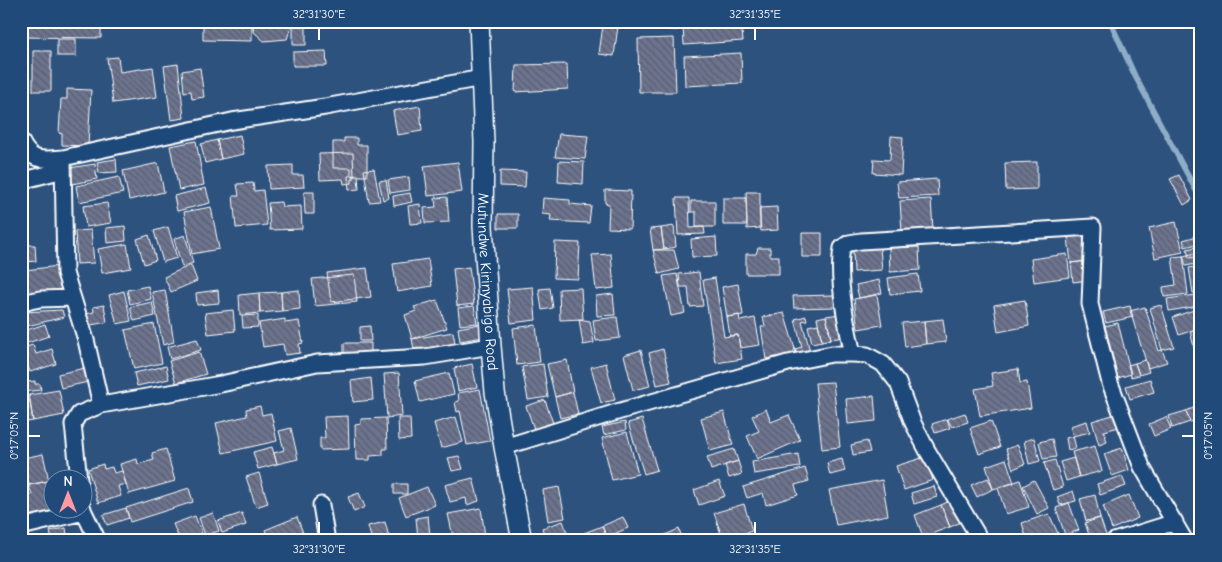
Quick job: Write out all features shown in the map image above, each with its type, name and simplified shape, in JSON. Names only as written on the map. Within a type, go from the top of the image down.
[{"type":"street","name":"Mutundwe Kirinyabigo Road","points":[[479,21],[484,142],[483,226],[491,346],[495,392],[522,541]]},
{"type":"street","points":[[21,181],[63,164],[232,121],[324,107],[482,78]]},
{"type":"street","points":[[21,141],[26,152],[37,158],[63,164]]},
{"type":"street","points":[[63,164],[66,273],[86,340],[101,405]]},
{"type":"street","points":[[853,354],[844,300],[841,256],[842,248],[849,243],[1093,227],[1090,304],[1110,384],[1142,467],[1186,541]]},
{"type":"street","points":[[21,302],[40,299],[72,298]]},
{"type":"street","points":[[78,470],[73,424],[79,414],[101,405],[221,384],[317,363],[425,357],[491,346]]},
{"type":"street","points":[[504,447],[616,412],[779,366],[832,354],[866,355],[884,364],[898,383],[913,423],[927,450],[981,541]]},
{"type":"street","points":[[321,505],[327,541]]},
{"type":"street","points":[[21,526],[43,520]]},
{"type":"street","points":[[88,520],[98,541]]},
{"type":"street","points":[[1114,541],[1176,522]]},
{"type":"building","points":[[21,21],[101,21],[101,38],[21,37]]},
{"type":"building","points":[[203,21],[252,21],[252,41],[203,40]]},
{"type":"building","points":[[252,21],[290,21],[291,27],[287,39],[264,41],[254,32]]},
{"type":"building","points":[[647,21],[678,21],[678,30],[647,29]]},
{"type":"building","points":[[741,21],[743,41],[684,45],[683,24]]},
{"type":"building","points":[[603,25],[618,26],[614,56],[599,54]]},
{"type":"building","points":[[293,26],[306,26],[306,45],[293,45]]},
{"type":"building","points":[[674,38],[676,92],[639,92],[638,39]]},
{"type":"building","points":[[57,39],[76,39],[76,56],[57,56]]},
{"type":"building","points":[[33,51],[51,51],[51,91],[33,91]]},
{"type":"building","points":[[326,51],[327,66],[293,66],[293,52]]},
{"type":"building","points":[[741,53],[742,83],[685,86],[684,56]]},
{"type":"building","points":[[118,57],[120,72],[153,67],[157,97],[113,103],[107,58]]},
{"type":"building","points":[[178,64],[184,118],[171,120],[164,66]]},
{"type":"building","points":[[567,64],[568,89],[515,92],[516,65]]},
{"type":"building","points":[[200,68],[204,97],[192,99],[191,91],[184,92],[182,71]]},
{"type":"building","points":[[67,89],[91,90],[88,146],[62,145],[62,134],[59,133],[61,99],[67,99]]},
{"type":"building","points":[[420,106],[422,131],[397,135],[393,111]]},
{"type":"building","points":[[559,134],[588,136],[585,159],[555,157]]},
{"type":"building","points":[[240,135],[244,154],[221,159],[217,140]]},
{"type":"building","points":[[891,136],[903,137],[901,175],[873,173],[874,159],[890,160]]},
{"type":"building","points":[[344,138],[357,138],[357,145],[367,145],[367,176],[351,176],[351,168],[333,168],[333,142],[344,142]]},
{"type":"building","points":[[217,140],[221,159],[205,163],[201,144]]},
{"type":"building","points":[[196,141],[204,185],[179,190],[170,146]]},
{"type":"building","points":[[353,153],[354,179],[352,179],[352,183],[344,184],[343,179],[320,180],[319,154]]},
{"type":"building","points":[[116,159],[117,172],[99,173],[97,162]]},
{"type":"building","points":[[559,161],[584,162],[583,184],[558,182]]},
{"type":"building","points":[[458,162],[462,192],[428,196],[424,166]]},
{"type":"building","points":[[1037,162],[1037,189],[1006,190],[1005,163]]},
{"type":"building","points":[[158,163],[164,192],[129,200],[123,171]]},
{"type":"building","points":[[95,164],[97,179],[72,184],[69,168]]},
{"type":"building","points":[[293,165],[293,175],[303,175],[304,187],[269,189],[268,166]]},
{"type":"building","points":[[374,169],[380,201],[369,202],[364,170]]},
{"type":"building","points":[[500,171],[526,172],[525,187],[500,186]]},
{"type":"building","points":[[358,175],[359,189],[349,190],[348,176]]},
{"type":"building","points":[[1179,175],[1192,200],[1184,205],[1170,179]]},
{"type":"building","points":[[119,177],[123,193],[79,202],[76,186]]},
{"type":"building","points":[[409,177],[410,190],[390,193],[388,180]]},
{"type":"building","points":[[937,179],[938,196],[899,198],[897,182]]},
{"type":"building","points":[[386,180],[389,198],[383,200],[379,181]]},
{"type":"building","points":[[253,183],[254,191],[263,190],[267,225],[236,228],[233,196],[239,196],[237,184]]},
{"type":"building","points":[[206,188],[210,203],[177,211],[174,196]]},
{"type":"building","points":[[605,190],[631,191],[630,229],[608,228],[609,204],[605,203]]},
{"type":"building","points":[[304,192],[314,192],[314,214],[305,214]]},
{"type":"building","points":[[746,192],[760,192],[760,228],[747,229]]},
{"type":"building","points":[[27,193],[27,238],[21,238],[21,194]]},
{"type":"building","points":[[410,193],[412,202],[394,206],[393,196]]},
{"type":"building","points":[[447,197],[449,222],[425,223],[424,208],[436,207],[435,198]]},
{"type":"building","points":[[543,198],[570,200],[570,204],[591,206],[589,223],[550,221],[551,215],[542,214]]},
{"type":"building","points":[[676,198],[689,198],[690,228],[704,227],[705,234],[678,235]]},
{"type":"building","points":[[723,198],[746,198],[747,225],[723,225]]},
{"type":"building","points":[[931,199],[933,230],[902,232],[900,201]]},
{"type":"building","points":[[691,201],[715,201],[715,227],[696,227],[696,212],[691,212]]},
{"type":"building","points":[[281,202],[282,207],[301,206],[302,229],[270,230],[268,203]]},
{"type":"building","points":[[107,203],[111,223],[86,227],[83,206]]},
{"type":"building","points":[[420,204],[422,223],[410,224],[408,206]]},
{"type":"building","points":[[211,207],[219,249],[192,254],[184,212]]},
{"type":"building","points":[[777,207],[778,230],[761,231],[759,208]]},
{"type":"building","points":[[498,214],[518,214],[518,228],[498,228]]},
{"type":"building","points":[[1176,222],[1183,252],[1155,258],[1149,228]]},
{"type":"building","points":[[125,226],[126,241],[107,243],[106,228]]},
{"type":"building","points":[[674,226],[676,247],[664,249],[661,228]]},
{"type":"building","points":[[168,227],[177,258],[163,262],[154,231]]},
{"type":"building","points":[[661,228],[664,249],[653,250],[650,229]]},
{"type":"building","points":[[91,230],[94,263],[77,264],[75,231]]},
{"type":"building","points":[[802,233],[822,233],[822,257],[802,257]]},
{"type":"building","points":[[149,235],[156,260],[144,264],[137,239]]},
{"type":"building","points":[[185,235],[193,263],[182,267],[174,239]]},
{"type":"building","points":[[1083,235],[1087,261],[1071,263],[1068,237]]},
{"type":"building","points":[[1201,235],[1201,243],[1185,247],[1183,240]]},
{"type":"building","points":[[716,237],[717,256],[692,257],[691,239]]},
{"type":"building","points":[[555,242],[580,243],[578,279],[554,278]]},
{"type":"building","points":[[127,244],[131,268],[102,273],[98,249]]},
{"type":"building","points":[[25,245],[35,245],[36,261],[26,262]]},
{"type":"building","points":[[1201,246],[1201,256],[1189,258],[1187,249]]},
{"type":"building","points":[[919,247],[920,270],[890,272],[889,248]]},
{"type":"building","points":[[758,248],[770,248],[770,256],[779,256],[779,274],[746,274],[746,254],[756,254]]},
{"type":"building","points":[[880,248],[882,270],[854,272],[853,249]]},
{"type":"building","points":[[653,250],[674,250],[679,269],[659,274]]},
{"type":"building","points":[[1201,252],[1201,263],[1186,266],[1183,256]]},
{"type":"building","points":[[611,254],[614,288],[596,290],[592,255]]},
{"type":"building","points":[[1067,254],[1070,277],[1034,282],[1031,259]]},
{"type":"building","points":[[1183,256],[1188,294],[1164,297],[1163,287],[1176,285],[1172,257]]},
{"type":"building","points":[[428,259],[432,286],[397,292],[393,264]]},
{"type":"building","points":[[1087,261],[1089,280],[1073,282],[1071,263]]},
{"type":"building","points":[[191,265],[197,281],[171,292],[164,277]]},
{"type":"building","points":[[59,266],[63,291],[28,296],[25,270]]},
{"type":"building","points":[[1201,266],[1201,292],[1193,293],[1189,268]]},
{"type":"building","points":[[469,267],[474,304],[457,306],[453,269]]},
{"type":"building","points":[[367,268],[371,297],[331,302],[327,273]]},
{"type":"building","points":[[699,272],[703,306],[690,307],[688,287],[680,287],[679,274]]},
{"type":"building","points":[[677,274],[685,313],[671,316],[663,276]]},
{"type":"building","points":[[918,274],[920,291],[890,294],[888,278]]},
{"type":"building","points":[[354,275],[357,302],[315,306],[312,279]]},
{"type":"building","points":[[715,278],[724,337],[738,335],[742,359],[716,363],[703,280]]},
{"type":"building","points":[[879,280],[882,293],[859,298],[856,285]]},
{"type":"building","points":[[738,284],[743,315],[727,317],[722,287]]},
{"type":"building","points":[[148,286],[151,299],[130,304],[127,290]]},
{"type":"building","points":[[533,287],[536,320],[511,323],[507,289]]},
{"type":"building","points":[[550,288],[553,308],[542,310],[539,289]]},
{"type":"building","points":[[581,288],[583,319],[560,320],[559,289]]},
{"type":"building","points":[[165,290],[174,342],[163,345],[152,292]]},
{"type":"building","points":[[218,290],[219,303],[197,305],[196,293]]},
{"type":"building","points":[[299,290],[300,309],[282,311],[281,292]]},
{"type":"building","points":[[124,291],[131,321],[117,324],[109,295]]},
{"type":"building","points":[[281,292],[282,311],[260,313],[259,293]]},
{"type":"building","points":[[259,293],[260,313],[240,315],[239,295]]},
{"type":"building","points":[[613,294],[615,315],[597,316],[596,296]]},
{"type":"building","points":[[834,295],[835,307],[794,308],[793,296]]},
{"type":"building","points":[[877,295],[882,325],[858,329],[854,299]]},
{"type":"building","points":[[1196,295],[1198,306],[1169,311],[1167,299]]},
{"type":"building","points":[[437,300],[447,328],[412,339],[405,315],[416,311],[414,307]]},
{"type":"building","points":[[1025,300],[1029,326],[998,332],[994,305]]},
{"type":"building","points":[[152,302],[155,316],[134,321],[130,307]]},
{"type":"building","points":[[104,305],[107,322],[86,326],[83,315],[94,312],[93,307]]},
{"type":"building","points":[[1161,305],[1174,347],[1162,350],[1150,308]]},
{"type":"building","points":[[474,306],[477,323],[460,325],[458,308]]},
{"type":"building","points":[[1130,306],[1133,317],[1106,323],[1103,312]]},
{"type":"building","points":[[1145,307],[1159,351],[1162,350],[1167,362],[1148,368],[1130,311]]},
{"type":"building","points":[[62,310],[64,317],[27,326],[24,312]]},
{"type":"building","points":[[233,310],[235,331],[208,334],[205,313]]},
{"type":"building","points":[[1194,310],[1199,328],[1179,335],[1173,317]]},
{"type":"building","points":[[784,313],[795,349],[792,354],[766,359],[761,327],[765,326],[763,317]]},
{"type":"building","points":[[840,314],[845,337],[831,339],[826,316]]},
{"type":"building","points":[[258,315],[258,327],[243,328],[242,316]]},
{"type":"building","points":[[739,315],[740,321],[755,318],[760,345],[740,348],[738,335],[730,336],[727,317]]},
{"type":"building","points":[[806,316],[807,320],[802,321],[810,351],[796,354],[795,349],[802,347],[795,319]]},
{"type":"building","points":[[826,316],[831,339],[822,341],[817,318]]},
{"type":"building","points":[[617,317],[620,338],[596,341],[593,320]]},
{"type":"building","points":[[285,319],[285,323],[299,321],[303,343],[299,344],[300,353],[285,355],[283,344],[263,347],[259,323]]},
{"type":"building","points":[[579,319],[590,321],[594,343],[583,345]]},
{"type":"building","points":[[943,319],[946,342],[926,344],[924,321]]},
{"type":"building","points":[[924,321],[926,344],[905,347],[902,323]]},
{"type":"building","points":[[1118,323],[1131,374],[1118,378],[1105,326]]},
{"type":"building","points":[[45,324],[49,336],[24,344],[21,332]]},
{"type":"building","points":[[154,324],[162,363],[134,369],[125,330]]},
{"type":"building","points":[[480,324],[483,337],[460,341],[458,328]]},
{"type":"building","points":[[818,324],[822,341],[812,343],[808,326]]},
{"type":"building","points":[[536,325],[540,362],[517,365],[513,328]]},
{"type":"building","points":[[370,326],[371,341],[360,341],[360,327]]},
{"type":"building","points":[[1199,328],[1201,350],[1195,351],[1190,331]]},
{"type":"building","points":[[453,332],[456,348],[415,355],[412,339]]},
{"type":"building","points":[[197,339],[201,350],[170,359],[167,347]]},
{"type":"building","points":[[344,343],[371,343],[371,355],[344,355]]},
{"type":"building","points":[[33,345],[36,354],[52,349],[56,364],[30,372],[22,348]]},
{"type":"building","points":[[663,349],[671,382],[657,385],[649,353]]},
{"type":"building","points":[[641,350],[650,386],[633,390],[624,355]]},
{"type":"building","points":[[199,352],[206,374],[176,383],[169,361]]},
{"type":"building","points":[[567,360],[573,392],[555,397],[547,364]]},
{"type":"building","points":[[1145,360],[1149,372],[1139,375],[1135,363]]},
{"type":"building","points":[[606,363],[615,400],[601,403],[591,367]]},
{"type":"building","points":[[1135,363],[1139,375],[1131,377],[1128,365]]},
{"type":"building","points":[[472,364],[477,387],[458,391],[454,368]]},
{"type":"building","points":[[543,364],[548,397],[528,400],[522,367]]},
{"type":"building","points":[[166,366],[169,379],[137,386],[134,373]]},
{"type":"building","points":[[85,368],[88,382],[61,388],[58,374]]},
{"type":"building","points":[[1018,369],[1020,383],[1027,382],[1031,408],[980,416],[975,389],[993,386],[991,373]]},
{"type":"building","points":[[399,373],[402,416],[387,418],[384,374]]},
{"type":"building","points":[[449,373],[454,394],[420,402],[415,381]]},
{"type":"building","points":[[371,378],[373,400],[353,402],[351,381]]},
{"type":"building","points":[[1150,379],[1154,392],[1130,399],[1126,386]]},
{"type":"building","points":[[35,381],[35,384],[40,384],[41,390],[22,392],[21,383]]},
{"type":"building","points":[[833,382],[840,447],[822,449],[815,383]]},
{"type":"building","points":[[480,389],[490,441],[467,445],[460,411],[457,412],[455,402],[459,401],[458,393]]},
{"type":"building","points":[[59,390],[64,415],[33,421],[29,395]]},
{"type":"building","points":[[573,392],[578,414],[560,418],[555,397]]},
{"type":"building","points":[[29,395],[33,421],[21,423],[21,397]]},
{"type":"building","points":[[874,396],[876,421],[848,424],[846,399]]},
{"type":"building","points":[[545,400],[553,423],[534,429],[526,406]]},
{"type":"building","points":[[260,406],[262,415],[271,413],[277,441],[223,453],[216,423],[247,416],[246,409]]},
{"type":"building","points":[[1196,407],[1199,420],[1190,422],[1186,411]]},
{"type":"building","points":[[766,409],[771,422],[789,415],[800,440],[757,459],[747,436],[759,431],[752,416]]},
{"type":"building","points":[[1186,411],[1190,422],[1172,428],[1169,416]]},
{"type":"building","points":[[724,412],[733,445],[710,451],[701,418]]},
{"type":"building","points":[[965,413],[968,422],[952,427],[947,419]]},
{"type":"building","points":[[1116,414],[1119,427],[1104,431],[1107,442],[1099,445],[1092,421]]},
{"type":"building","points":[[348,416],[349,449],[320,450],[320,438],[325,438],[324,417]]},
{"type":"building","points":[[456,417],[463,442],[441,448],[434,423]]},
{"type":"building","points":[[1166,417],[1171,429],[1154,436],[1149,424]]},
{"type":"building","points":[[386,418],[387,449],[383,449],[383,455],[370,456],[370,460],[356,460],[355,425],[361,424],[361,419]]},
{"type":"building","points":[[398,418],[410,418],[411,439],[399,440]]},
{"type":"building","points":[[642,419],[657,470],[644,474],[628,423]]},
{"type":"building","points":[[947,419],[950,428],[935,433],[932,424]]},
{"type":"building","points":[[991,421],[1000,447],[979,454],[970,428]]},
{"type":"building","points":[[1087,421],[1090,432],[1073,436],[1070,426]]},
{"type":"building","points":[[625,422],[626,430],[604,435],[602,427]]},
{"type":"building","points":[[1201,424],[1201,452],[1193,427]]},
{"type":"building","points":[[291,428],[298,459],[277,464],[274,453],[284,450],[279,431]]},
{"type":"building","points":[[627,432],[638,474],[612,480],[602,438]]},
{"type":"building","points":[[1073,436],[1076,448],[1068,450],[1066,438]]},
{"type":"building","points":[[1034,438],[1040,461],[1029,464],[1024,441]]},
{"type":"building","points":[[1052,439],[1056,457],[1043,459],[1039,442]]},
{"type":"building","points":[[867,441],[870,452],[853,455],[851,445]]},
{"type":"building","points":[[1018,445],[1025,464],[1013,469],[1006,449]]},
{"type":"building","points":[[1095,446],[1102,471],[1079,477],[1072,452]]},
{"type":"building","points":[[272,447],[277,464],[258,469],[253,452]]},
{"type":"building","points":[[1122,448],[1129,470],[1112,476],[1104,454]]},
{"type":"building","points":[[166,449],[175,481],[129,494],[120,464],[137,459],[138,464],[154,460],[152,453]]},
{"type":"building","points":[[734,449],[738,461],[711,470],[707,457]]},
{"type":"building","points":[[43,454],[47,470],[42,470],[42,482],[29,485],[23,458]]},
{"type":"building","points":[[798,454],[800,467],[754,474],[752,462]]},
{"type":"building","points":[[459,456],[463,469],[452,471],[448,458]]},
{"type":"building","points":[[925,457],[933,480],[904,490],[896,466]]},
{"type":"building","points":[[1074,458],[1079,477],[1066,481],[1060,462]]},
{"type":"building","points":[[842,459],[845,471],[830,475],[827,463]]},
{"type":"building","points":[[1006,459],[1014,483],[993,489],[986,466]]},
{"type":"building","points":[[1055,460],[1063,487],[1053,490],[1044,463]]},
{"type":"building","points":[[738,461],[742,474],[729,478],[725,465]]},
{"type":"building","points":[[103,464],[104,469],[112,467],[114,473],[122,471],[126,484],[118,486],[121,496],[98,503],[92,483],[92,470],[88,469]]},
{"type":"building","points":[[805,468],[809,481],[795,485],[798,495],[766,505],[763,493],[747,498],[743,487]]},
{"type":"building","points":[[259,473],[268,503],[256,507],[246,477]]},
{"type":"building","points":[[1122,476],[1126,486],[1100,495],[1097,484]]},
{"type":"building","points":[[473,478],[479,501],[467,505],[466,498],[450,502],[445,485]]},
{"type":"building","points":[[988,478],[993,489],[977,497],[971,485]]},
{"type":"building","points":[[882,480],[888,515],[836,525],[829,490]]},
{"type":"building","points":[[1020,480],[1029,507],[1006,514],[998,488]]},
{"type":"building","points":[[1034,480],[1049,508],[1037,514],[1023,486]]},
{"type":"building","points":[[719,481],[725,496],[699,505],[694,490]]},
{"type":"building","points":[[42,482],[42,519],[24,523],[21,507],[29,505],[27,496],[32,495],[29,485]]},
{"type":"building","points":[[394,484],[407,484],[407,494],[394,494]]},
{"type":"building","points":[[934,486],[937,497],[914,504],[911,493]]},
{"type":"building","points":[[427,487],[435,505],[406,516],[399,498]]},
{"type":"building","points":[[559,487],[565,518],[548,521],[543,490]]},
{"type":"building","points":[[189,488],[193,502],[130,522],[126,508]]},
{"type":"building","points":[[1073,491],[1076,501],[1060,505],[1057,497]]},
{"type":"building","points":[[359,493],[365,507],[354,512],[348,497]]},
{"type":"building","points":[[1095,495],[1100,518],[1086,521],[1080,499]]},
{"type":"building","points":[[1129,495],[1138,518],[1112,529],[1103,506]]},
{"type":"building","points":[[952,500],[961,522],[950,527],[941,505]]},
{"type":"building","points":[[1069,503],[1079,530],[1065,535],[1056,508]]},
{"type":"building","points":[[744,504],[752,531],[723,540],[714,513]]},
{"type":"building","points":[[941,505],[950,527],[923,537],[915,515]]},
{"type":"building","points":[[126,508],[129,518],[107,525],[103,515]]},
{"type":"building","points":[[481,508],[485,536],[454,541],[448,514]]},
{"type":"building","points":[[213,513],[219,531],[205,535],[199,518]]},
{"type":"building","points":[[242,513],[246,525],[222,533],[218,521]]},
{"type":"building","points":[[1049,514],[1061,540],[1027,541],[1022,523]]},
{"type":"building","points":[[195,516],[203,536],[189,541],[180,541],[173,524]]},
{"type":"building","points":[[428,516],[430,536],[418,538],[416,518]]},
{"type":"building","points":[[297,517],[306,541],[269,541],[265,530]]},
{"type":"building","points":[[623,517],[628,528],[607,537],[602,526]]},
{"type":"building","points":[[1100,518],[1107,538],[1091,541],[1085,523]]},
{"type":"building","points":[[563,521],[570,541],[546,541],[542,528]]},
{"type":"building","points":[[385,522],[390,541],[372,541],[368,526]]},
{"type":"building","points":[[602,526],[608,541],[587,541],[584,533]]},
{"type":"building","points":[[66,528],[68,541],[52,541],[50,531]]},
{"type":"building","points":[[679,529],[683,541],[651,541]]},
{"type":"building","points":[[91,533],[92,541],[70,541],[70,536]]},
{"type":"waterway","points":[[1110,21],[1135,76],[1201,200]]}]
